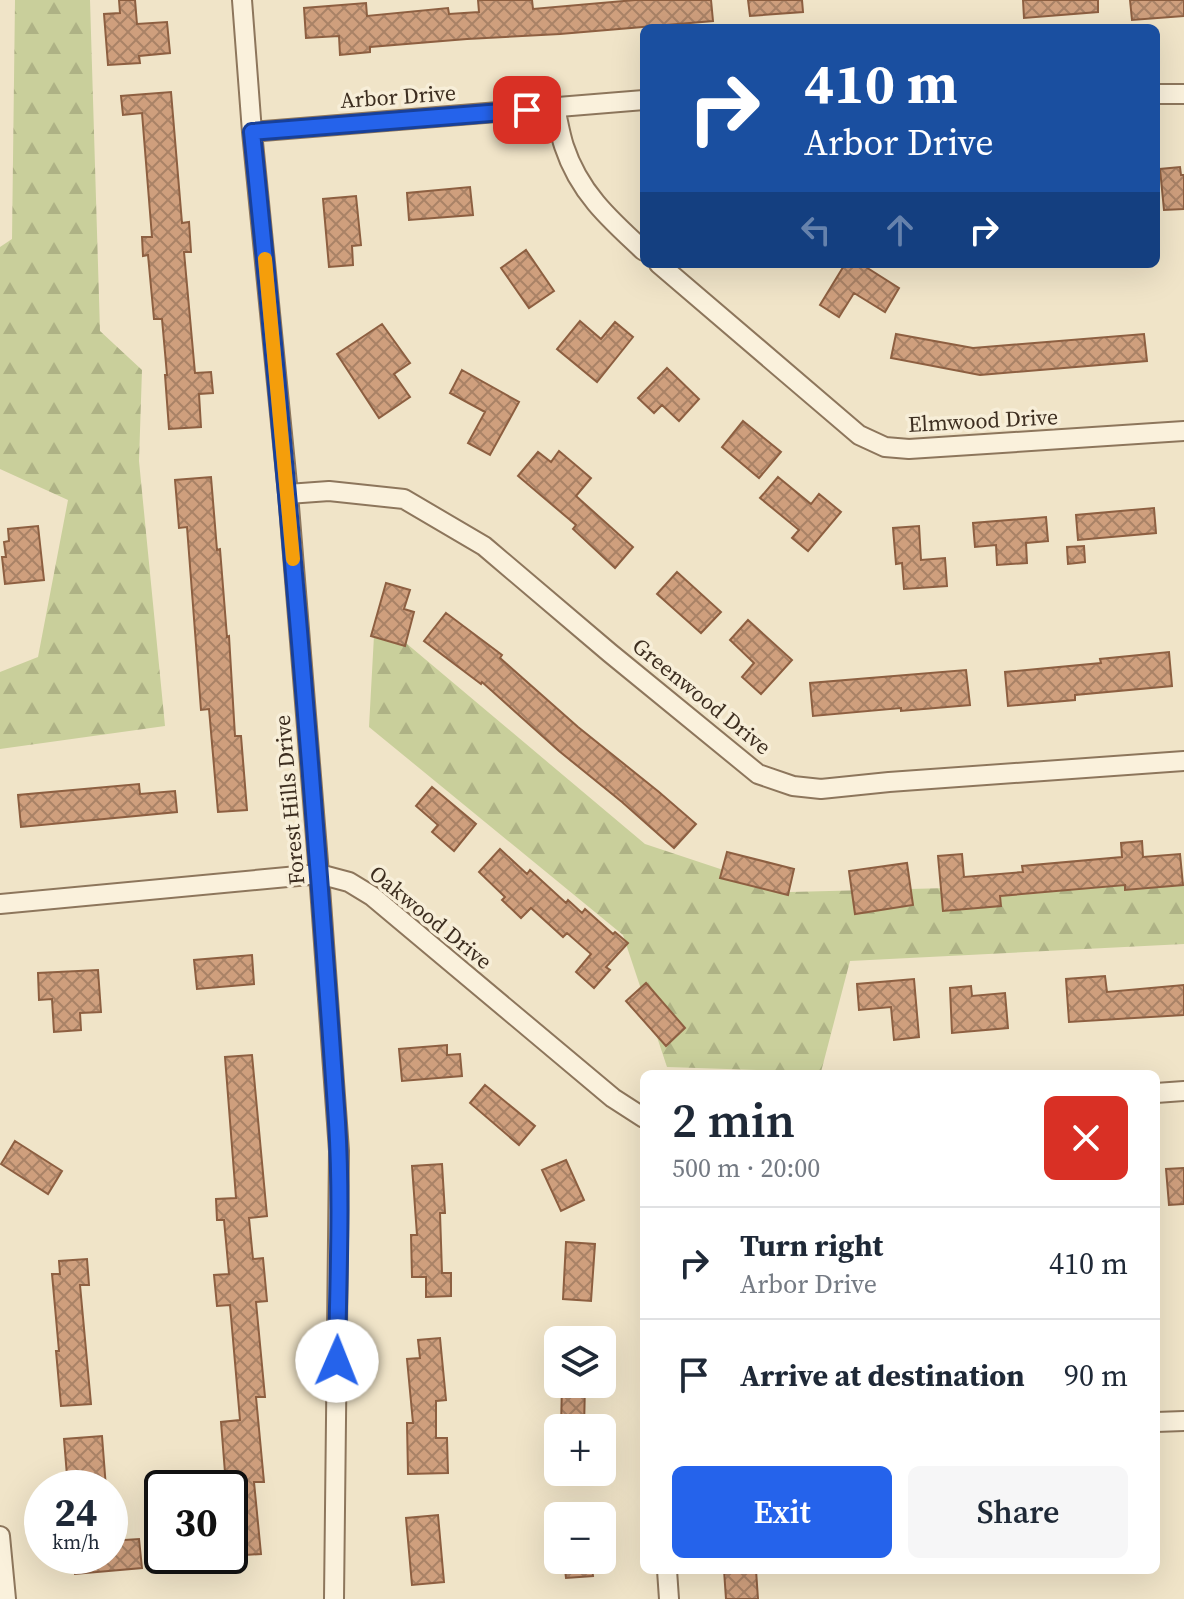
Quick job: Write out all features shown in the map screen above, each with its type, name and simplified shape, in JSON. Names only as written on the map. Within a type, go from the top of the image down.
[{"type":"street","name":"Forest Hills Drive","points":[[242,0],[288,494],[339,1151],[334,1599]]},
{"type":"street","points":[[1160,94],[1184,94]]},
{"type":"street","name":"Arbor Drive","points":[[252,132],[640,100]]},
{"type":"street","points":[[555,108],[563,144],[577,178],[598,208],[640,247]]},
{"type":"street","name":"Elmwood Drive","points":[[664,268],[859,435],[885,447],[909,449],[1184,431]]},
{"type":"street","name":"Greenwood Drive","points":[[288,494],[329,491],[404,499],[484,546],[758,774],[793,786],[821,789],[1184,761]]},
{"type":"street","name":"Oakwood Drive","points":[[0,904],[319,874],[349,882],[372,896],[613,1098],[640,1115]]},
{"type":"street","points":[[1160,1093],[1184,1091]]},
{"type":"street","points":[[1160,1422],[1184,1421]]},
{"type":"street","points":[[0,1536],[6,1599]]},
{"type":"street","points":[[667,1574],[669,1599]]},
{"type":"green space","points":[[15,0],[90,0],[100,331],[142,370],[139,461],[165,726],[0,749],[0,672],[38,657],[68,500],[0,469],[0,247],[12,239]]},
{"type":"green space","points":[[375,617],[645,844],[790,892],[1184,882],[1184,944],[850,961],[822,1070],[667,1067],[623,935],[369,727]]},
{"type":"building","points":[[119,0],[135,0],[137,24],[167,22],[170,53],[139,56],[140,63],[108,65],[104,14],[120,13]]},
{"type":"building","points":[[478,0],[532,0],[533,9],[635,0],[711,0],[713,21],[640,24],[640,27],[370,47],[370,52],[340,55],[339,36],[306,38],[304,8],[366,3],[367,16],[448,8],[449,14],[479,12]]},
{"type":"building","points":[[748,0],[802,0],[803,12],[750,16]]},
{"type":"building","points":[[1023,0],[1098,0],[1098,12],[1024,18]]},
{"type":"building","points":[[1130,0],[1184,0],[1184,16],[1132,20]]},
{"type":"building","points":[[171,92],[182,223],[189,222],[191,252],[184,252],[195,373],[211,372],[213,393],[199,394],[201,427],[169,429],[162,319],[154,319],[148,255],[143,256],[142,237],[152,237],[142,113],[123,115],[121,96]]},
{"type":"building","points":[[1180,167],[1181,175],[1184,175],[1184,209],[1164,210],[1160,169]]},
{"type":"building","points":[[470,187],[473,215],[409,220],[407,193]]},
{"type":"building","points":[[356,196],[361,245],[352,246],[353,265],[329,267],[323,199]]},
{"type":"building","points":[[526,250],[554,291],[529,308],[501,268]]},
{"type":"building","points":[[843,268],[867,268],[899,288],[885,312],[854,293],[839,317],[820,305]]},
{"type":"building","points":[[580,321],[601,339],[615,322],[633,337],[597,382],[557,349]]},
{"type":"building","points":[[382,324],[410,363],[394,374],[410,397],[379,418],[337,354]]},
{"type":"building","points":[[896,334],[973,348],[1144,334],[1147,361],[980,375],[891,358]]},
{"type":"building","points":[[667,368],[699,399],[679,421],[662,405],[654,413],[638,398]]},
{"type":"building","points":[[462,370],[519,402],[490,455],[468,443],[485,412],[450,393]]},
{"type":"building","points":[[743,421],[781,452],[759,478],[722,447]]},
{"type":"building","points":[[559,451],[591,478],[576,496],[633,547],[615,568],[573,529],[576,525],[518,476],[538,452],[551,462]]},
{"type":"building","points":[[211,477],[229,636],[235,736],[241,736],[247,810],[218,812],[209,709],[201,710],[187,527],[179,528],[175,480]]},
{"type":"building","points":[[778,477],[811,504],[819,494],[841,512],[808,551],[792,538],[799,530],[760,498]]},
{"type":"building","points":[[1154,508],[1156,533],[1078,540],[1076,515]]},
{"type":"building","points":[[1046,517],[1048,541],[1026,543],[1027,563],[997,565],[996,545],[975,547],[973,523]]},
{"type":"building","points":[[38,526],[44,580],[5,584],[2,557],[6,557],[4,542],[9,541],[8,529]]},
{"type":"building","points":[[919,526],[921,560],[945,558],[947,586],[904,589],[902,563],[896,564],[893,528]]},
{"type":"building","points":[[1084,546],[1085,562],[1068,564],[1067,547]]},
{"type":"building","points":[[677,572],[721,612],[701,633],[657,594]]},
{"type":"building","points":[[386,583],[410,590],[404,609],[414,612],[405,646],[371,636]]},
{"type":"building","points":[[446,613],[502,655],[500,658],[578,727],[696,824],[674,848],[482,682],[424,641]]},
{"type":"building","points":[[748,620],[792,660],[761,694],[742,677],[754,663],[730,640]]},
{"type":"building","points":[[1169,652],[1172,686],[1075,695],[1075,700],[1008,706],[1005,672],[1101,663],[1100,659]]},
{"type":"building","points":[[966,670],[970,705],[813,716],[810,683]]},
{"type":"building","points":[[139,784],[140,794],[175,791],[177,812],[21,827],[18,795]]},
{"type":"building","points":[[432,787],[476,824],[454,851],[432,832],[438,825],[416,806]]},
{"type":"building","points":[[1142,841],[1143,857],[1180,854],[1183,885],[1125,890],[1125,885],[1000,896],[1001,906],[943,911],[938,856],[962,854],[964,877],[1023,872],[1022,866],[1122,857],[1121,843]]},
{"type":"building","points":[[500,849],[527,874],[530,870],[566,903],[568,900],[582,913],[585,909],[628,943],[606,967],[610,970],[594,988],[576,972],[591,954],[567,933],[563,937],[531,908],[521,918],[479,872]]},
{"type":"building","points":[[727,852],[794,869],[788,895],[720,878]]},
{"type":"building","points":[[907,863],[913,905],[855,914],[849,871]]},
{"type":"building","points":[[252,955],[254,984],[197,989],[194,960]]},
{"type":"building","points":[[98,970],[101,1012],[80,1013],[81,1030],[54,1032],[52,999],[39,1000],[38,973]]},
{"type":"building","points":[[1105,976],[1107,992],[1184,985],[1184,1015],[1069,1022],[1066,979]]},
{"type":"building","points":[[914,979],[919,1037],[894,1040],[891,1007],[859,1010],[857,984]]},
{"type":"building","points":[[646,983],[685,1028],[666,1046],[626,1001]]},
{"type":"building","points":[[971,986],[972,996],[1005,993],[1008,1028],[952,1033],[950,988]]},
{"type":"building","points":[[447,1045],[447,1055],[460,1054],[462,1076],[402,1081],[399,1049]]},
{"type":"building","points":[[252,1055],[267,1216],[249,1218],[253,1259],[263,1258],[267,1301],[256,1302],[265,1397],[256,1397],[264,1482],[254,1482],[261,1554],[248,1555],[248,1470],[225,1470],[221,1422],[240,1420],[230,1305],[217,1306],[214,1275],[229,1274],[224,1220],[217,1220],[216,1199],[236,1198],[225,1057]]},
{"type":"building","points":[[485,1085],[535,1126],[519,1145],[470,1103]]},
{"type":"building","points":[[15,1141],[62,1171],[48,1194],[1,1164]]},
{"type":"building","points":[[566,1160],[584,1200],[561,1211],[542,1170]]},
{"type":"building","points":[[442,1164],[445,1213],[440,1213],[442,1273],[451,1273],[451,1296],[426,1297],[426,1277],[412,1277],[411,1235],[417,1235],[412,1166]]},
{"type":"building","points":[[1184,1168],[1184,1204],[1169,1205],[1166,1169]]},
{"type":"building","points":[[566,1242],[595,1244],[591,1301],[563,1299]]},
{"type":"building","points":[[87,1259],[89,1285],[80,1285],[91,1404],[61,1406],[52,1274],[60,1274],[59,1261]]},
{"type":"building","points":[[440,1338],[446,1400],[436,1401],[436,1438],[447,1438],[448,1473],[408,1474],[407,1423],[413,1423],[407,1359],[420,1358],[418,1340]]},
{"type":"building","points":[[562,1398],[585,1398],[584,1414],[561,1414]]},
{"type":"building","points":[[102,1436],[105,1470],[67,1470],[64,1439]]},
{"type":"building","points":[[438,1515],[444,1582],[412,1585],[406,1518]]},
{"type":"building","points":[[139,1539],[142,1568],[128,1569],[128,1540]]},
{"type":"building","points":[[566,1574],[593,1576],[566,1578]]},
{"type":"building","points":[[724,1574],[756,1574],[758,1599],[726,1599]]},
{"type":"slow traffic","points":[[265,259],[293,559]]},
{"type":"route","points":[[337,1361],[337,1122],[288,494],[252,132],[527,110]]}]
